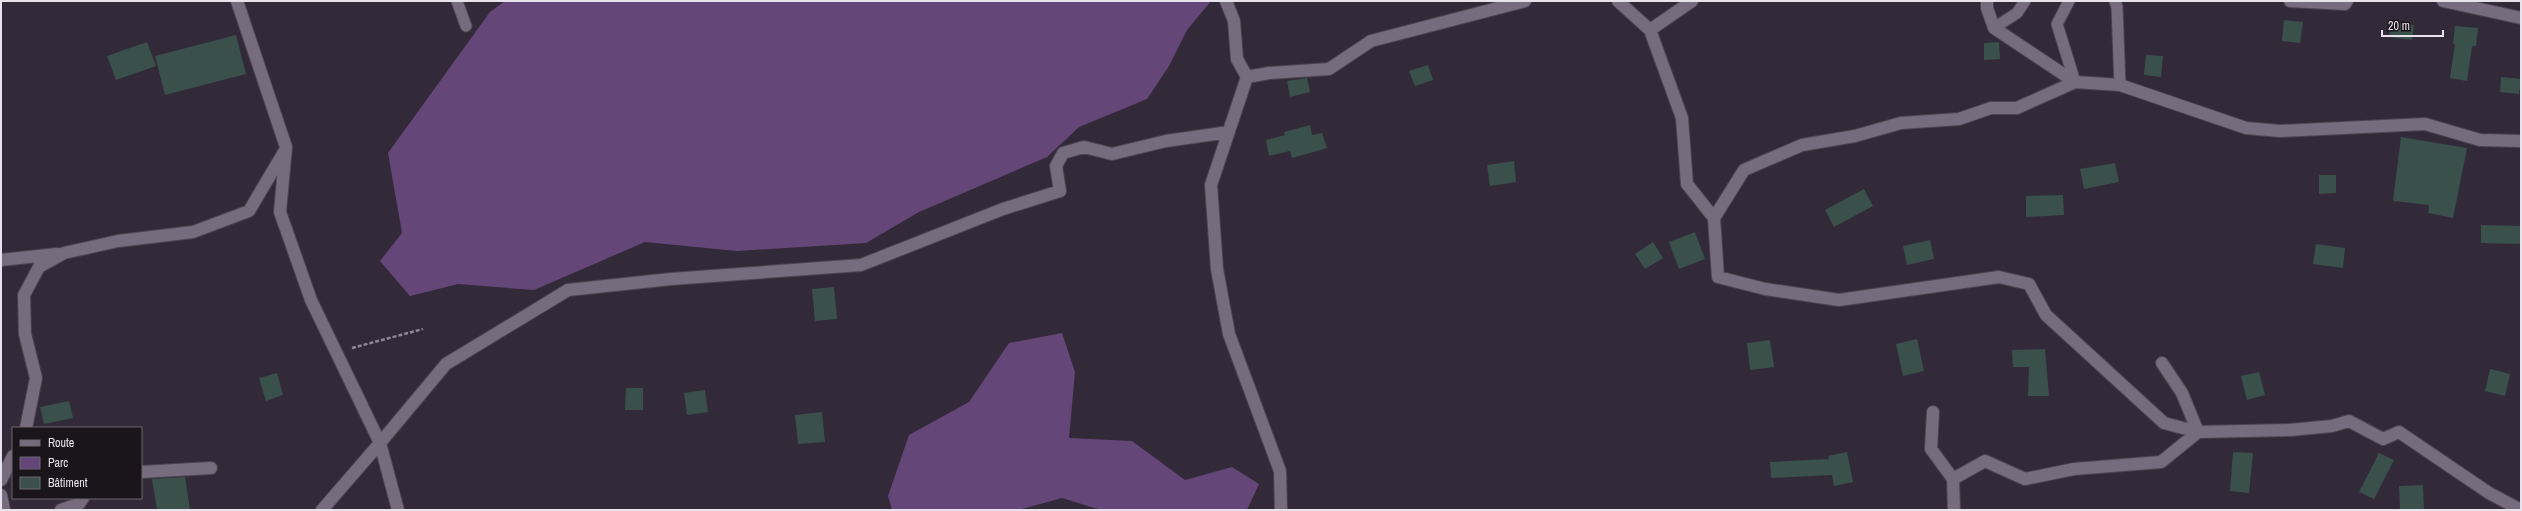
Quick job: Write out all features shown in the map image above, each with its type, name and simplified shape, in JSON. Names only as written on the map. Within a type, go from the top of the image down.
[{"type":"street","points":[[238,1],[286,147],[280,212],[311,300],[380,443],[398,510]]},
{"type":"street","points":[[1226,1],[1234,21],[1237,59],[1247,77],[1210,185],[1217,269],[1229,334],[1280,472],[1281,510]]},
{"type":"street","points":[[1247,77],[1269,73],[1329,69],[1371,41],[1525,1]]},
{"type":"street","points":[[1618,1],[1650,30],[1682,118],[1687,184],[1714,218],[1718,277],[1765,289],[1839,300],[1999,277],[2030,284],[2046,315],[2164,423],[2198,432],[2290,430],[2332,426],[2349,421],[2383,439],[2399,432],[2489,493],[2521,510]]},
{"type":"street","points":[[1650,30],[1692,1]]},
{"type":"street","points":[[2290,1],[2345,4],[2347,1]]},
{"type":"street","points":[[2443,1],[2521,18]]},
{"type":"street","points":[[1984,3],[1994,28],[2075,82]]},
{"type":"street","points":[[1714,218],[1744,170],[1802,145],[1855,136],[1901,123],[1958,119],[1990,108],[2017,108],[2075,82],[2120,85],[2246,128],[2280,131],[2425,124],[2480,140],[2521,141]]},
{"type":"street","points":[[322,510],[446,364],[568,290],[671,279],[862,265],[1003,209],[1060,191],[1056,166],[1063,152],[1084,147],[1112,154],[1166,141],[1229,132]]},
{"type":"street","points":[[1,260],[64,253],[118,241],[193,232],[249,211],[286,147]]},
{"type":"street","points":[[26,427],[36,378],[25,334],[24,295],[39,267],[64,253]]},
{"type":"street","points":[[2162,363],[2182,393],[2198,432]]},
{"type":"street","points":[[1933,412],[1931,449],[1953,479],[1954,510]]},
{"type":"street","points":[[1953,479],[1985,461],[2025,478],[2074,469],[2161,462],[2198,432]]},
{"type":"street","points":[[1,480],[12,458]]},
{"type":"street","points":[[142,472],[211,468]]},
{"type":"street","points":[[1,495],[4,510]]},
{"type":"street","points":[[61,510],[78,504],[82,499]]},
{"type":"lane","points":[[457,1],[466,26]]},
{"type":"lane","points":[[1994,28],[2017,13],[2025,1]]},
{"type":"lane","points":[[2069,1],[2057,24],[2075,82]]},
{"type":"lane","points":[[2115,1],[2117,7],[2120,85]]},
{"type":"path","points":[[336,353],[423,329]]},
{"type":"green space","points":[[505,1],[1211,1],[1187,30],[1169,66],[1147,99],[1079,127],[1047,157],[919,212],[866,243],[737,251],[645,242],[534,290],[458,284],[410,296],[380,261],[402,233],[388,153],[490,12]]},
{"type":"green space","points":[[1062,333],[1075,372],[1069,438],[1132,441],[1185,480],[1232,467],[1259,484],[1247,510],[1101,510],[1062,498],[1018,510],[892,510],[888,496],[909,435],[969,402],[1009,343]]},
{"type":"building","points":[[2284,20],[2303,22],[2300,43],[2282,41]]},
{"type":"building","points":[[2391,22],[2414,25],[2412,40],[2389,37]]},
{"type":"building","points":[[2455,26],[2478,28],[2476,46],[2472,46],[2467,81],[2450,78],[2455,44],[2453,44]]},
{"type":"building","points":[[236,35],[246,74],[165,95],[155,56]]},
{"type":"building","points":[[147,42],[156,66],[116,80],[107,56]]},
{"type":"building","points":[[1999,42],[2000,59],[1984,60],[1984,43]]},
{"type":"building","points":[[2146,55],[2163,56],[2161,77],[2144,75]]},
{"type":"building","points":[[1428,65],[1433,80],[1415,86],[1409,71]]},
{"type":"building","points":[[2501,77],[2521,79],[2519,94],[2500,92]]},
{"type":"building","points":[[1307,78],[1310,92],[1290,97],[1287,81]]},
{"type":"building","points":[[1310,125],[1312,135],[1322,133],[1327,148],[1292,158],[1290,151],[1269,156],[1266,140],[1285,135],[1284,132]]},
{"type":"building","points":[[2401,137],[2467,148],[2453,218],[2428,213],[2429,205],[2393,201]]},
{"type":"building","points":[[1514,161],[1516,182],[1490,186],[1487,165]]},
{"type":"building","points":[[2115,163],[2119,182],[2084,189],[2080,169]]},
{"type":"building","points":[[2319,175],[2336,175],[2336,193],[2319,194]]},
{"type":"building","points":[[1864,189],[1873,206],[1834,227],[1825,210]]},
{"type":"building","points":[[2063,195],[2064,215],[2026,217],[2026,196]]},
{"type":"building","points":[[2481,225],[2521,226],[2521,244],[2481,243]]},
{"type":"building","points":[[1695,232],[1705,259],[1679,269],[1669,242]]},
{"type":"building","points":[[1930,240],[1934,259],[1907,265],[1903,246]]},
{"type":"building","points":[[1653,242],[1663,258],[1645,269],[1635,254]]},
{"type":"building","points":[[2316,244],[2345,248],[2343,268],[2313,264]]},
{"type":"building","points":[[834,287],[837,319],[815,321],[812,289]]},
{"type":"building","points":[[1917,339],[1924,371],[1903,376],[1896,344]]},
{"type":"building","points":[[1770,340],[1774,367],[1750,370],[1747,343]]},
{"type":"building","points":[[2045,349],[2049,396],[2028,396],[2029,367],[2013,367],[2012,350]]},
{"type":"building","points":[[2490,369],[2510,374],[2505,396],[2485,391]]},
{"type":"building","points":[[2259,372],[2265,395],[2247,400],[2241,376]]},
{"type":"building","points":[[277,373],[283,395],[266,401],[259,378]]},
{"type":"building","points":[[626,388],[643,388],[643,410],[625,410]]},
{"type":"building","points":[[705,390],[708,412],[687,415],[684,393]]},
{"type":"building","points":[[69,401],[73,418],[44,424],[40,407]]},
{"type":"building","points":[[822,412],[825,442],[798,444],[795,415]]},
{"type":"building","points":[[1847,452],[1853,482],[1834,486],[1832,475],[1771,478],[1770,462],[1829,459],[1828,456]]},
{"type":"building","points":[[2233,452],[2253,453],[2249,493],[2230,491]]},
{"type":"building","points":[[2379,453],[2394,460],[2374,499],[2359,492]]},
{"type":"building","points":[[185,477],[190,510],[157,510],[152,479]]},
{"type":"building","points":[[2423,485],[2424,510],[2400,510],[2399,486]]}]
